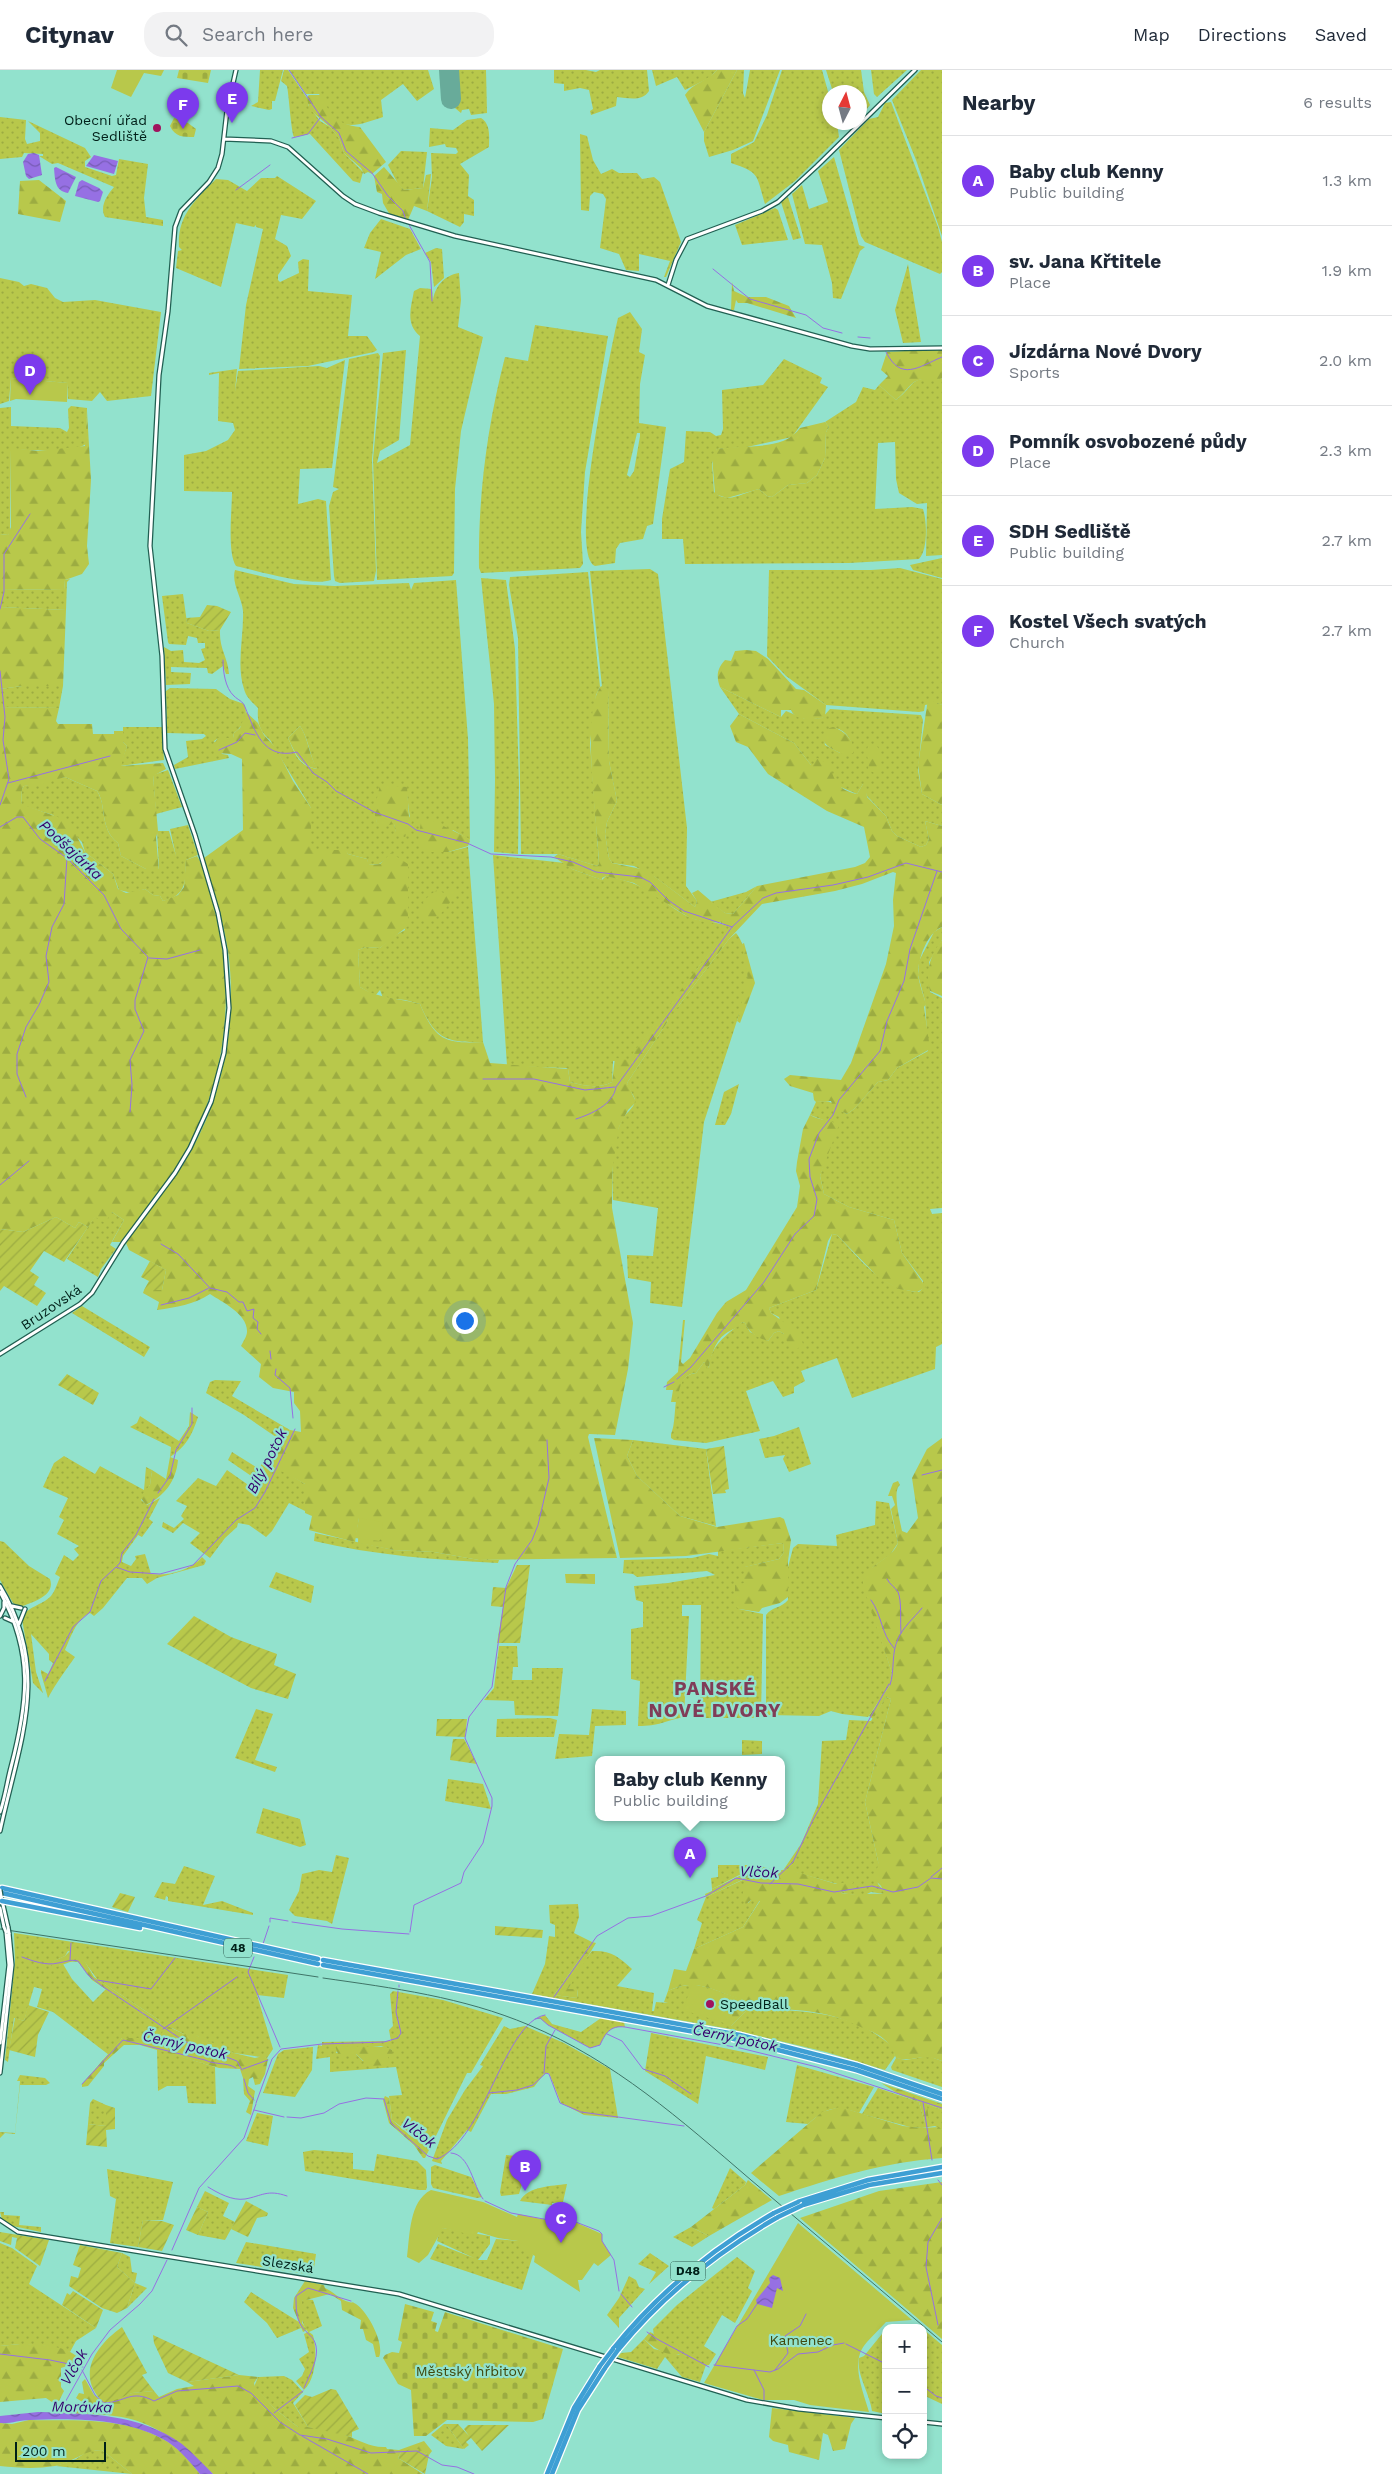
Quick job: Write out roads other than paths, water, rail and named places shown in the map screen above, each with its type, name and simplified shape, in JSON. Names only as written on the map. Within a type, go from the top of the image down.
[{"type":"highway","name":"48","points":[[1,1895],[86,1908],[160,1927]]},
{"type":"highway","name":"48","points":[[1,1895],[16,1903],[110,1924],[160,1927]]},
{"type":"highway","name":"48","points":[[1,1895],[320,1962],[709,2028],[800,2049],[884,2076]]},
{"type":"highway","points":[[884,2076],[942,2094]]},
{"type":"highway","points":[[884,2076],[942,2099]]},
{"type":"highway","name":"D48","points":[[547,2474],[574,2408],[615,2350],[658,2299],[691,2268],[738,2234],[798,2202],[868,2180],[942,2167]]},
{"type":"highway","name":"D48","points":[[776,2215],[869,2185],[942,2173]]},
{"type":"highway","name":"D48","points":[[552,2474],[583,2400],[603,2367]]},
{"type":"main road","name":"Bruzovská","points":[[0,1354],[87,1299],[122,1244],[175,1173],[196,1136],[210,1102],[226,1039],[228,978],[220,920],[195,835],[168,764],[165,749],[161,650],[150,546],[159,375],[168,311],[175,227],[185,206],[215,173],[224,140],[228,107],[236,70]]},
{"type":"main road","points":[[668,285],[682,247],[687,239],[757,213],[778,202],[915,70]]},
{"type":"main road","points":[[224,140],[261,140],[281,144],[297,154],[355,204],[455,236],[626,273],[668,285],[706,306],[852,346],[870,349],[942,348]]},
{"type":"main road","points":[[0,1586],[11,1605],[28,1665],[29,1695],[0,1832]]},
{"type":"main road","points":[[0,1592],[17,1624],[25,1666],[26,1694],[21,1727],[0,1812]]},
{"type":"main road","points":[[0,1616],[4,1608],[4,1599]]},
{"type":"main road","points":[[11,1605],[15,1608],[23,1608],[17,1624]]},
{"type":"main road","points":[[5,1618],[17,1624]]},
{"type":"main road","points":[[0,1818],[5,1806]]},
{"type":"main road","points":[[0,2073],[12,1965],[1,1895]]},
{"type":"main road","points":[[0,1908],[6,1927]]},
{"type":"main road","points":[[0,2043],[9,1965],[7,1932]]},
{"type":"main road","name":"Slezská","points":[[0,2220],[18,2232],[397,2293],[747,2400],[799,2409],[882,2418]]},
{"type":"main road","points":[[927,2422],[942,2424]]},
{"type":"water","points":[[34,153],[39,155],[42,175],[29,179],[26,176],[23,162],[28,154]]},
{"type":"water","points":[[94,155],[118,161],[114,174],[86,166]]},
{"type":"water","points":[[56,167],[76,177],[68,193],[60,190],[56,184],[54,168]]},
{"type":"water","points":[[82,180],[103,192],[100,201],[75,196],[79,182]]},
{"type":"water","points":[[773,2275],[780,2278],[783,2291],[777,2288],[772,2308],[757,2304],[756,2300],[770,2283],[769,2278]]},
{"type":"water","points":[[38,2412],[76,2413],[113,2417],[148,2426],[182,2444],[213,2474],[200,2474],[168,2442],[136,2428],[101,2421],[64,2419],[0,2423],[0,2416]]},
{"type":"waterway","points":[[289,70],[321,117],[339,133],[346,151],[372,173],[388,196],[403,211],[406,220]]},
{"type":"waterway","points":[[292,138],[308,134],[320,118]]},
{"type":"waterway","points":[[236,190],[270,165]]},
{"type":"waterway","points":[[408,223],[430,262],[432,301]]},
{"type":"waterway","points":[[713,269],[750,299],[806,315],[823,328],[842,333]]},
{"type":"waterway","points":[[858,337],[870,338]]},
{"type":"waterway","points":[[886,352],[898,367],[904,369],[918,368],[942,357]]},
{"type":"waterway","points":[[0,609],[4,592],[4,554],[30,514]]},
{"type":"waterway","points":[[223,660],[228,689],[244,705],[262,742],[276,752],[297,752],[313,773],[327,782],[336,791],[374,812],[408,824],[416,830],[467,843],[491,854],[551,857],[573,862],[596,872],[640,877],[650,882],[668,900],[684,911],[732,927]]},
{"type":"waterway","points":[[0,671],[5,717],[3,740],[9,779],[0,805]]},
{"type":"waterway","points":[[219,750],[237,742],[245,733],[255,735]]},
{"type":"waterway","points":[[8,783],[110,756]]},
{"type":"waterway","name":"Podšajárka","points":[[0,827],[17,817],[23,817],[40,839],[67,858],[104,895],[121,929],[148,957],[135,1000],[135,1009],[144,1031],[130,1060],[132,1085],[130,1112]]},
{"type":"waterway","points":[[26,1097],[17,1074],[17,1054],[26,1027],[39,1005],[49,982],[46,956],[52,927],[64,904],[67,858]]},
{"type":"waterway","points":[[576,1119],[600,1108],[611,1099],[616,1087],[732,927],[763,898],[776,893],[833,885],[868,877],[906,863],[942,872]]},
{"type":"waterway","points":[[677,1379],[691,1367],[764,1282],[795,1234],[814,1216],[817,1199],[810,1177],[809,1159],[819,1133],[833,1115],[839,1100],[880,1051],[887,1021],[904,981],[910,949],[937,871]]},
{"type":"waterway","points":[[149,958],[167,959],[200,950]]},
{"type":"waterway","points":[[483,1079],[534,1079],[585,1090],[615,1087]]},
{"type":"waterway","points":[[0,1185],[29,1161]]},
{"type":"waterway","name":"Bílý potok","points":[[161,1244],[178,1254],[210,1288],[227,1292],[239,1302],[243,1302],[247,1311],[254,1309],[253,1318],[258,1322],[257,1329],[261,1334]]},
{"type":"waterway","points":[[161,1305],[189,1298],[209,1288]]},
{"type":"waterway","name":"Bílý potok","points":[[270,1351],[271,1359]]},
{"type":"waterway","name":"Bílý potok","points":[[276,1369],[275,1375],[290,1388],[293,1418]]},
{"type":"waterway","points":[[664,1387],[674,1382]]},
{"type":"waterway","points":[[158,1493],[170,1476],[176,1450],[192,1424],[192,1408]]},
{"type":"waterway","name":"Bílý potok","points":[[45,1681],[73,1627],[90,1612],[101,1581],[116,1567],[130,1572],[160,1574],[193,1565],[236,1520],[255,1508],[265,1492],[295,1429]]},
{"type":"waterway","points":[[410,1932],[414,1905],[461,1883],[464,1872],[483,1843],[492,1806],[492,1798],[465,1738],[469,1717],[492,1687],[506,1587],[515,1564],[532,1540],[538,1525],[549,1478],[547,1440]]},
{"type":"waterway","points":[[922,1475],[942,1470]]},
{"type":"waterway","points":[[117,1566],[120,1563],[122,1553],[136,1535],[154,1499]]},
{"type":"waterway","points":[[887,1579],[898,1592],[901,1633]]},
{"type":"waterway","points":[[871,1600],[886,1637],[894,1648]]},
{"type":"waterway","points":[[890,1685],[894,1650],[898,1639],[922,1608]]},
{"type":"waterway","points":[[770,1884],[793,1862],[813,1820],[889,1684]]},
{"type":"waterway","points":[[931,1877],[942,1868]]},
{"type":"waterway","name":"Vlčok","points":[[554,1997],[597,1936],[628,1918],[651,1916],[706,1896],[736,1878],[761,1883],[798,1884],[834,1892],[872,1886],[893,1892],[918,1887],[931,1878],[942,1879]]},
{"type":"waterway","points":[[270,1922],[270,1918],[288,1921]]},
{"type":"waterway","points":[[292,1922],[342,1929],[409,1934]]},
{"type":"waterway","points":[[263,1944],[269,1926]]},
{"type":"waterway","points":[[70,1960],[71,1943]]},
{"type":"waterway","points":[[22,1957],[49,1964],[70,1960],[78,1961],[88,1975],[102,1986],[184,2041],[237,2061],[242,2070]]},
{"type":"waterway","points":[[254,1957],[248,1972],[280,2047]]},
{"type":"waterway","points":[[97,1980],[151,1989],[175,1958]]},
{"type":"waterway","points":[[163,2029],[237,1977]]},
{"type":"waterway","points":[[256,2103],[272,2059],[281,2049],[322,2044],[384,2042],[398,2038],[401,2033],[396,2012],[398,1991]]},
{"type":"waterway","name":"Vlčok","points":[[287,2117],[301,2118],[324,2113],[339,2104],[366,2098],[384,2099],[391,2123],[428,2156],[437,2159],[454,2148],[468,2129],[518,2038],[531,2022],[545,2015]]},
{"type":"waterway","name":"Černý potok","points":[[535,2019],[540,2018],[548,2025],[590,2048],[600,2045],[606,2034],[615,2027],[625,2027],[740,2048],[817,2067],[942,2108]]},
{"type":"waterway","points":[[544,2073],[546,2046],[555,2030]]},
{"type":"waterway","points":[[607,2034],[622,2041],[643,2069],[665,2076],[691,2094]]},
{"type":"waterway","name":"Černý potok","points":[[82,2084],[123,2040],[236,2068]]},
{"type":"waterway","name":"Vlčok","points":[[243,2069],[268,2060]]},
{"type":"waterway","points":[[489,2093],[517,2090],[533,2085],[546,2073],[549,2074],[560,2103],[581,2112],[684,2126]]},
{"type":"waterway","name":"Černý potok","points":[[244,2079],[248,2093],[254,2100]]},
{"type":"waterway","points":[[923,2102],[932,2160]]},
{"type":"waterway","name":"Vlčok","points":[[172,2250],[199,2188],[244,2138],[256,2104]]},
{"type":"waterway","name":"Vlčok","points":[[254,2110],[284,2117]]},
{"type":"waterway","points":[[451,2153],[463,2159],[483,2199]]},
{"type":"waterway","points":[[938,2180],[942,2185]]},
{"type":"waterway","points":[[208,2187],[235,2199],[245,2199],[269,2193],[287,2196]]},
{"type":"waterway","points":[[485,2201],[511,2213],[549,2220],[568,2219],[599,2231],[602,2234],[602,2241],[614,2260],[619,2291]]},
{"type":"waterway","points":[[938,2325],[926,2267],[928,2242],[942,2218]]},
{"type":"waterway","name":"Vlčok","points":[[58,2415],[92,2354],[110,2330],[152,2291],[167,2260]]},
{"type":"waterway","points":[[304,2388],[313,2367],[317,2351],[314,2340],[302,2327],[299,2320],[296,2296],[308,2288],[351,2301]]},
{"type":"waterway","points":[[621,2294],[632,2307]]},
{"type":"waterway","points":[[715,2365],[737,2326],[747,2319],[757,2304]]},
{"type":"waterway","points":[[775,2370],[788,2353],[785,2336],[800,2326],[806,2314]]},
{"type":"waterway","points":[[647,2332],[709,2367]]},
{"type":"waterway","points":[[714,2365],[770,2372],[778,2369],[798,2354],[818,2352],[833,2345],[844,2343]]},
{"type":"waterway","points":[[846,2344],[882,2362]]},
{"type":"waterway","points":[[0,2354],[50,2360],[83,2367]]},
{"type":"waterway","name":"Morávka","points":[[82,2370],[95,2395],[104,2403],[134,2396],[154,2401],[177,2391],[238,2386],[251,2393],[280,2422],[300,2435],[327,2439],[371,2453],[417,2451],[442,2465],[457,2467],[474,2474]]},
{"type":"waterway","points":[[754,2370],[764,2390],[764,2401]]},
{"type":"waterway","points":[[927,2389],[942,2398]]},
{"type":"waterway","points":[[274,2413],[303,2391]]},
{"type":"waterway","points":[[302,2436],[368,2474]]},
{"type":"railway","points":[[0,1929],[318,1977]]},
{"type":"railway","points":[[323,1978],[427,1995],[479,2007],[529,2025],[590,2056],[619,2074],[673,2114],[942,2342]]},
{"type":"place","name":"SDH Sedliště","points":[[232,123]]},
{"type":"place","name":"Obecní úřad Sedliště","points":[[157,128]]},
{"type":"place","name":"Kostel Všech svatých","points":[[183,129]]},
{"type":"place","name":"Pomník osvobozené půdy","points":[[30,395]]},
{"type":"place","name":"Baby club Kenny","points":[[690,1878]]},
{"type":"place","name":"SpeedBall","points":[[710,2004]]},
{"type":"place","name":"sv. Jana Křtitele","points":[[525,2191]]},
{"type":"place","name":"Jízdárna Nové Dvory","points":[[561,2243]]},
{"type":"district","name":"PANSKÉ NOVÉ DVORY","points":[[715,1699]]},
{"type":"park label","name":"Kamenec","points":[[801,2340]]},
{"type":"park label","name":"Městský hřbitov","points":[[470,2371]]}]
